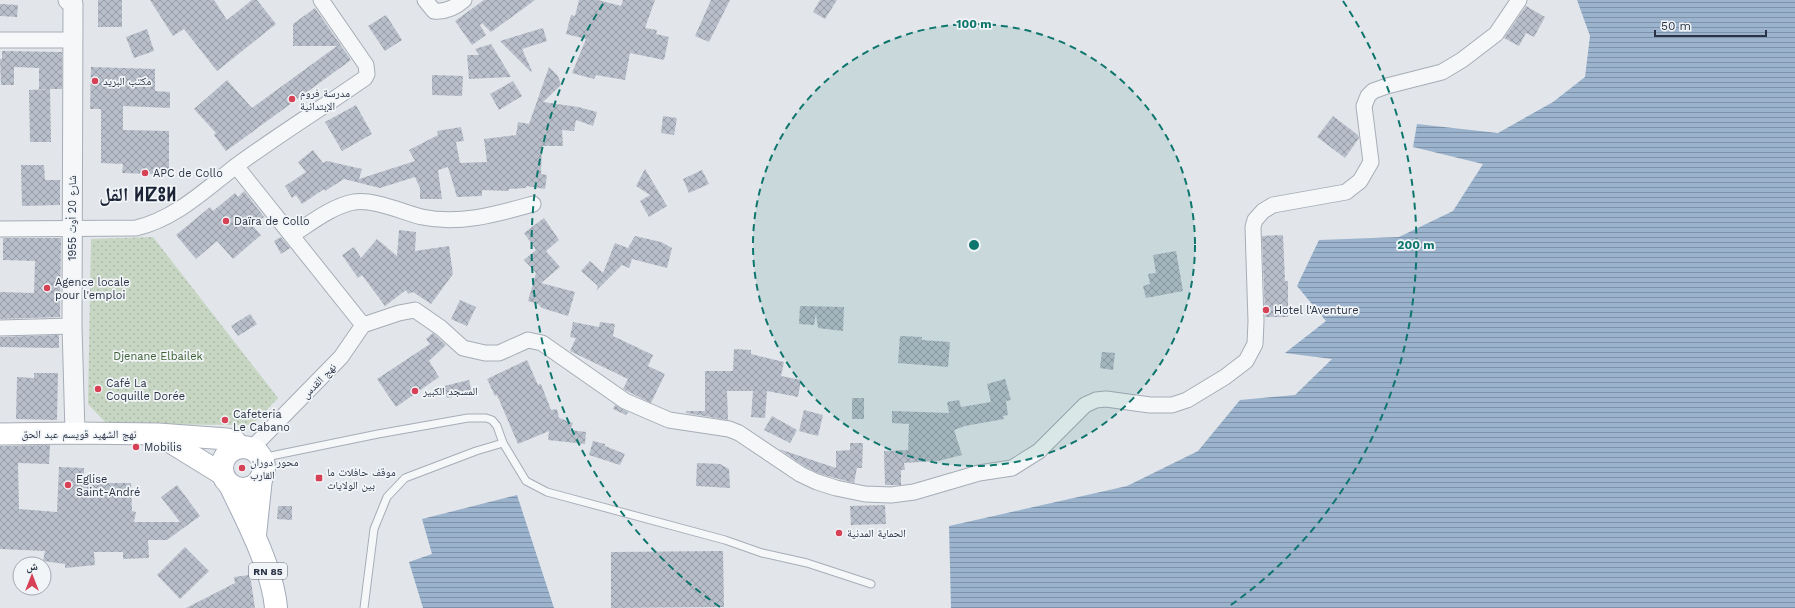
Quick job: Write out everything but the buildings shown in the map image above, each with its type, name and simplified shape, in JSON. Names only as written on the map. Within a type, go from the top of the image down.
[{"type":"main road","name":"نهج الشهيد قويسم عبد الحق","points":[[0,434],[158,434],[227,439],[235,441],[253,458]]},
{"type":"main road","points":[[158,434],[226,479],[244,489],[257,484],[253,458],[233,450],[224,460],[226,479]]},
{"type":"main road","name":"RN 85","points":[[253,458],[255,535]]},
{"type":"main road","name":"RN 85","points":[[226,479],[255,535],[268,572],[276,608]]},
{"type":"street","points":[[0,229],[72,230],[136,228],[152,224],[196,198],[236,166],[365,78],[367,74],[366,65],[321,0]]},
{"type":"street","points":[[425,0],[434,10],[443,12],[458,5],[464,0]]},
{"type":"street","points":[[236,166],[363,325],[399,313],[415,310],[441,328],[463,348],[485,353],[499,353],[528,340],[542,343],[625,401],[669,420],[729,429],[739,433],[800,474],[836,488],[865,494],[891,495],[914,492],[979,473],[1012,468],[1039,451],[1085,405],[1096,400],[1172,405],[1186,400],[1218,381],[1246,360],[1255,344],[1256,320],[1252,240],[1255,220],[1263,211],[1273,205],[1346,192],[1360,181],[1371,162],[1364,106],[1368,96],[1373,90],[1442,72],[1462,60],[1496,34],[1519,0]]},
{"type":"street","name":"شارع 20 أوت 1955","points":[[72,1],[72,326],[75,433]]},
{"type":"street","points":[[0,40],[73,40]]},
{"type":"street","points":[[292,235],[327,214],[354,202],[383,206],[423,217],[447,220],[489,215],[533,204]]},
{"type":"street","name":"نهج القدس","points":[[253,458],[341,357],[363,325]]},
{"type":"street","points":[[0,328],[72,326]]},
{"type":"lane","points":[[253,458],[468,418],[492,420],[497,426],[503,443],[526,481],[546,492],[726,540],[762,553],[807,563],[871,584]]},
{"type":"lane","points":[[364,608],[374,529],[387,497],[405,478],[476,451],[503,443]]},
{"type":"green space","name":"Djenane Elbailek","points":[[153,237],[278,398],[252,425],[107,424],[88,404],[91,239]]},
{"type":"water","points":[[1577,0],[1795,0],[1795,608],[951,608],[949,526],[1127,486],[1198,451],[1240,400],[1295,395],[1332,359],[1285,353],[1326,321],[1297,286],[1319,240],[1399,237],[1453,211],[1483,164],[1413,147],[1417,124],[1498,133],[1553,102],[1585,77],[1590,36]]},
{"type":"water","points":[[517,495],[554,608],[423,608],[409,562],[432,554],[422,519]]},
{"type":"place","name":"مكتب البريد","points":[[95,81]]},
{"type":"place","name":"مدرسة فروم الإبتدائية","points":[[292,99]]},
{"type":"place","name":"APC de Collo","points":[[145,173]]},
{"type":"place","name":"Daïra de Collo","points":[[226,221]]},
{"type":"place","name":"Agence locale pour l'emploi","points":[[47,288]]},
{"type":"place","name":"Hotel l'Aventure","points":[[1266,310]]},
{"type":"place","name":"Café La Coquille Dorée","points":[[98,389]]},
{"type":"place","name":"المسجد الكبير","points":[[415,391]]},
{"type":"place","name":"Cafeteria Le Cabano","points":[[225,420]]},
{"type":"place","name":"Mobilis","points":[[136,447]]},
{"type":"place","name":"محور دوران القارب","points":[[242,468]]},
{"type":"place","name":"موقف حافلات ما بين الولايات","points":[[319,478]]},
{"type":"place","name":"Eglise Saint-André","points":[[68,485]]},
{"type":"place","name":"الحماية المدنية","points":[[839,533]]},
{"type":"district","name":"القل ⵍⵇⵓⵍ","points":[[138,194]]}]
